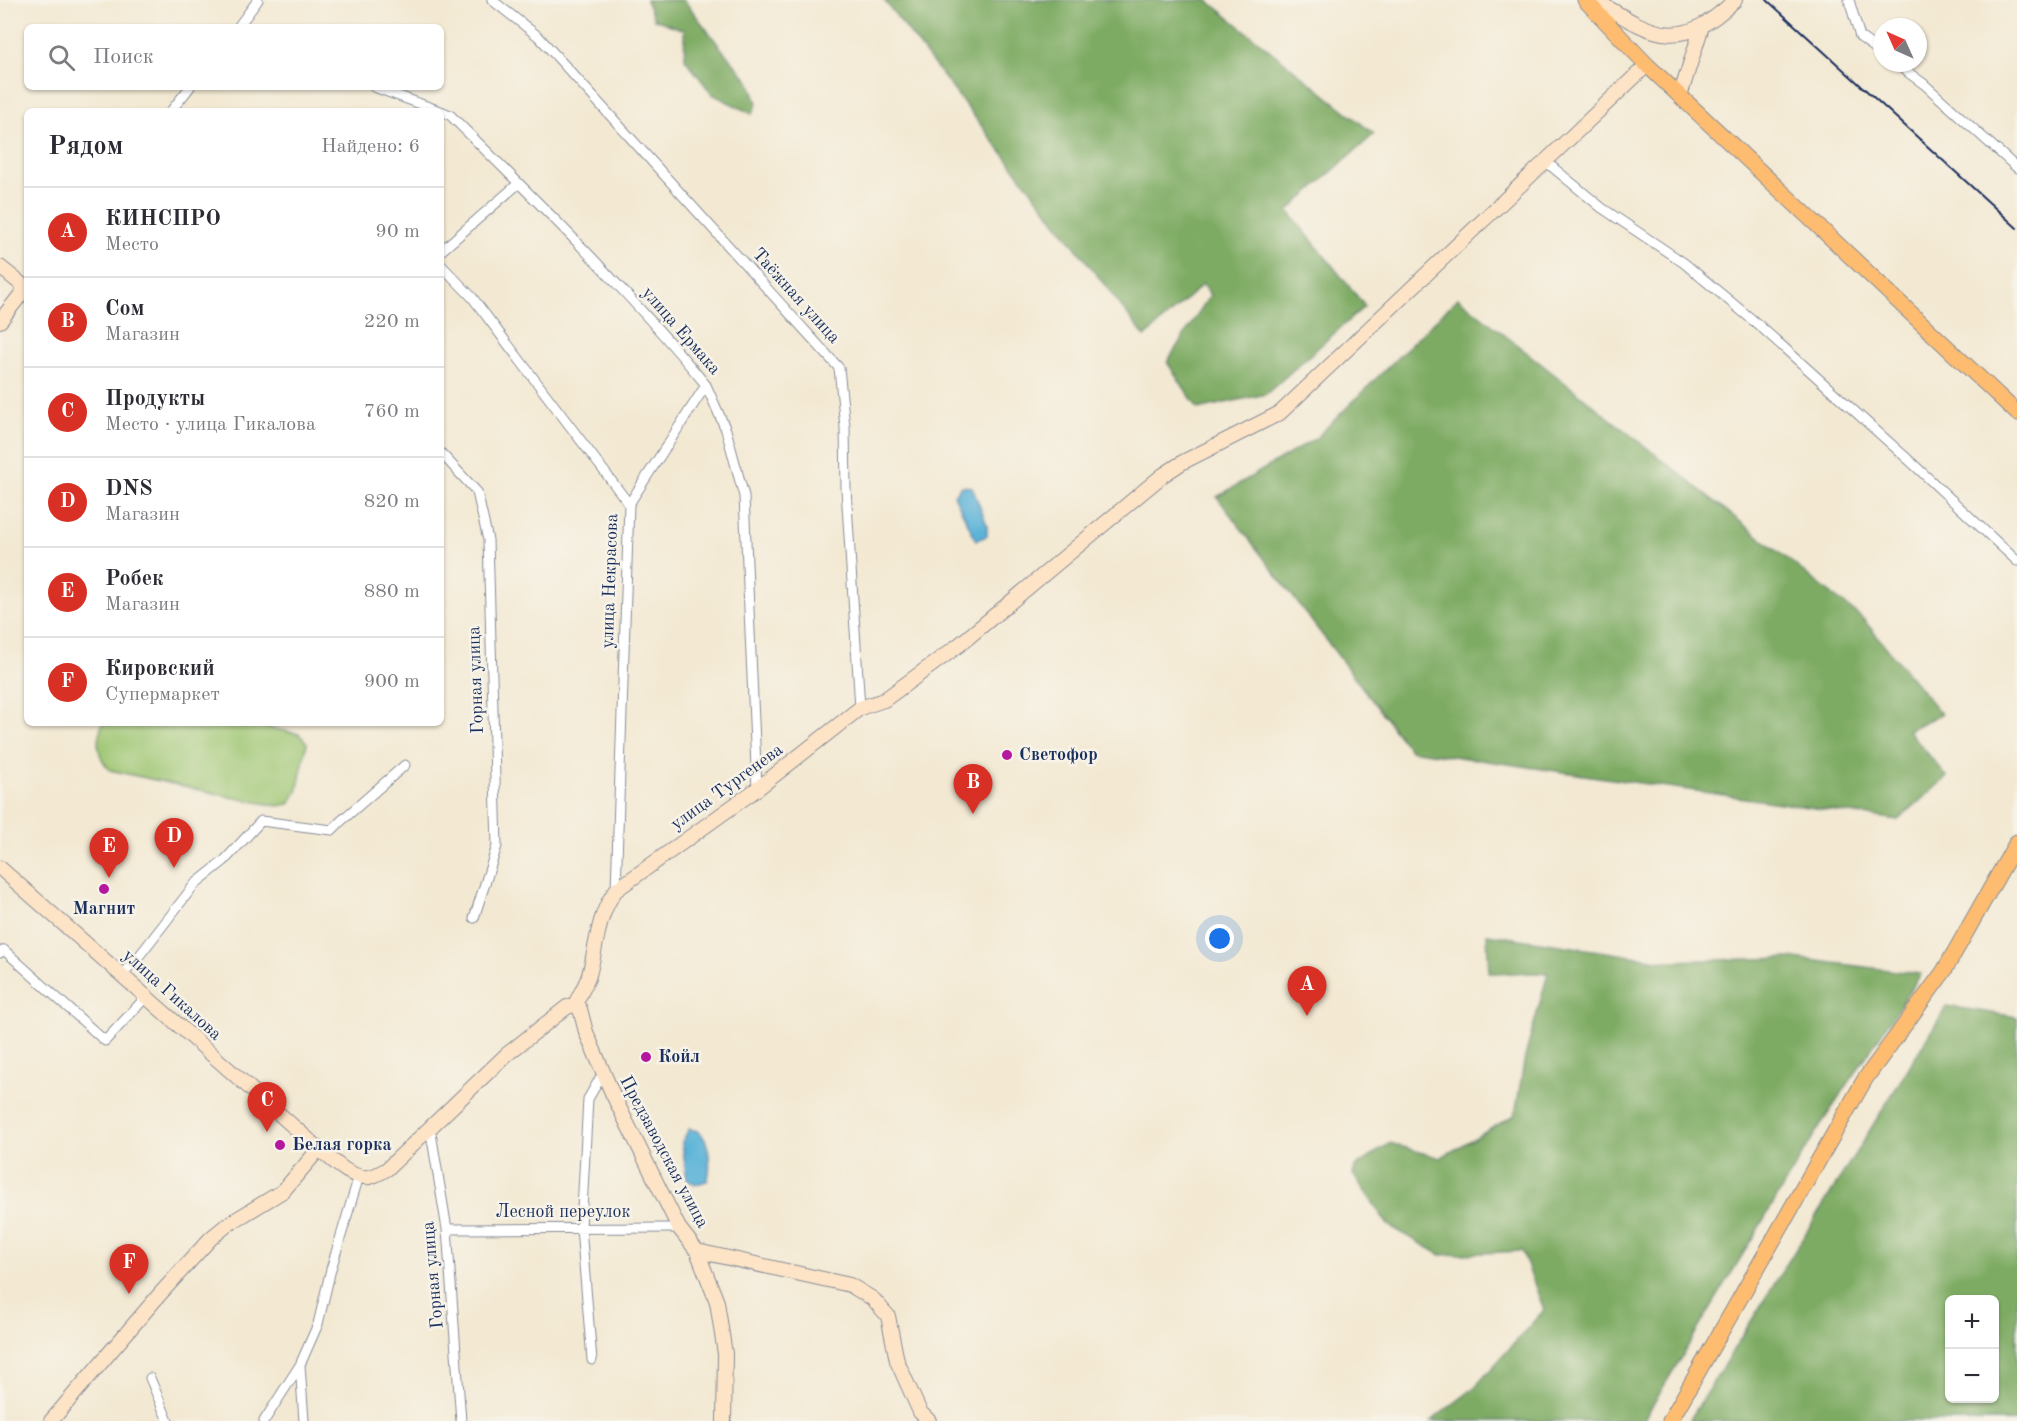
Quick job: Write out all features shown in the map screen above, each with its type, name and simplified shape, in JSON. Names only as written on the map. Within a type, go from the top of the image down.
[{"type":"main road","points":[[1585,0],[1647,65],[2017,413]]},
{"type":"main road","points":[[1670,1421],[1865,1079],[1944,970],[2017,842]]},
{"type":"street","points":[[240,24],[258,0]]},
{"type":"street","name":"Таёжная улица","points":[[492,0],[539,37],[839,368],[845,427],[846,489],[860,708]]},
{"type":"street","points":[[1595,0],[1640,27],[1653,32],[1675,34],[1687,33],[1702,26],[1735,0]]},
{"type":"street","points":[[1849,0],[1860,37],[1873,46]]},
{"type":"street","points":[[1680,96],[1702,26]]},
{"type":"street","name":"улица Тургенева","points":[[575,1005],[588,976],[600,921],[608,901],[616,890],[757,789],[860,708],[884,700],[959,645],[1163,475],[1183,462],[1280,413],[1647,65]]},
{"type":"street","points":[[1907,72],[1924,84],[2017,168]]},
{"type":"street","points":[[173,108],[188,90]]},
{"type":"street","name":"улица Ермака","points":[[383,90],[433,108]]},
{"type":"street","name":"улица Ермака","points":[[444,112],[450,115],[519,184],[665,335],[706,386],[726,430],[744,496],[757,789]]},
{"type":"street","points":[[1545,161],[1602,208],[1684,263],[1761,327],[2017,561]]},
{"type":"street","points":[[444,248],[519,184]]},
{"type":"street","points":[[0,267],[24,286]]},
{"type":"street","name":"улица Некрасова","points":[[444,269],[472,297],[629,504],[616,890]]},
{"type":"street","points":[[0,321],[24,292]]},
{"type":"street","points":[[629,504],[706,386]]},
{"type":"street","name":"Горная улица","points":[[444,456],[477,492],[488,540],[497,846],[474,918]]},
{"type":"street","points":[[122,974],[136,960],[195,884],[224,861],[261,821],[332,830],[405,765]]},
{"type":"street","name":"улица Гикалова","points":[[0,868],[319,1149],[345,1170],[359,1176]]},
{"type":"street","points":[[0,953],[4,950],[105,1041],[146,997]]},
{"type":"street","points":[[264,1421],[300,1365],[318,1324],[331,1269],[359,1176],[370,1177],[387,1169],[506,1055],[567,1007],[575,1005]]},
{"type":"street","name":"Предзаводская улица","points":[[575,1005],[580,1009],[586,1032],[603,1073],[679,1228],[697,1251],[850,1285],[873,1299],[888,1316],[897,1361],[920,1412],[929,1421]]},
{"type":"street","points":[[592,1360],[581,1228],[588,1099],[603,1073]]},
{"type":"street","name":"Горная улица","points":[[430,1127],[447,1229],[461,1421]]},
{"type":"street","points":[[51,1421],[211,1238],[227,1225],[283,1191],[319,1149]]},
{"type":"street","name":"Лесной переулок","points":[[447,1229],[679,1228]]},
{"type":"street","points":[[697,1251],[717,1302],[721,1323],[725,1354],[724,1421]]},
{"type":"street","points":[[300,1365],[304,1421]]},
{"type":"street","points":[[150,1378],[168,1421]]},
{"type":"green space","points":[[646,0],[684,0],[749,81],[757,103],[752,114],[712,94],[685,59],[684,30],[654,19]]},
{"type":"green space","points":[[884,0],[1207,0],[1374,134],[1288,211],[1365,306],[1266,394],[1198,409],[1167,362],[1210,295],[1203,284],[1145,337]]},
{"type":"green space","points":[[1458,298],[1863,619],[1941,714],[1908,730],[1947,777],[1898,820],[1410,750],[1217,497],[1316,438]]},
{"type":"green space","points":[[102,726],[260,726],[299,734],[307,743],[297,792],[289,804],[279,806],[110,770],[100,754],[98,741]]},
{"type":"green space","points":[[1487,934],[1665,961],[1794,958],[1921,974],[1816,1132],[1643,1421],[1431,1421],[1474,1388],[1544,1310],[1522,1251],[1441,1255],[1388,1225],[1353,1174],[1355,1167],[1390,1143],[1440,1158],[1515,1115],[1525,1057],[1548,973],[1489,973]]},
{"type":"green space","points":[[1947,1006],[2017,1017],[2017,1421],[1689,1421]]},
{"type":"water","points":[[961,486],[972,487],[987,525],[987,536],[976,540],[954,495]]},
{"type":"water","points":[[689,1129],[698,1131],[703,1136],[709,1156],[707,1181],[696,1184],[687,1180],[682,1142]]},
{"type":"railway","points":[[1767,0],[2017,228]]},
{"type":"place","name":"Светофор","points":[[1007,755]]},
{"type":"place","name":"Сом","points":[[973,814]]},
{"type":"place","name":"DNS","points":[[174,868]]},
{"type":"place","name":"Робек","points":[[109,878]]},
{"type":"place","name":"Магнит","points":[[104,889]]},
{"type":"place","name":"КИНСПРО","points":[[1307,1016]]},
{"type":"place","name":"Койл","points":[[646,1057]]},
{"type":"place","name":"Продукты","points":[[267,1132]]},
{"type":"place","name":"Белая горка","points":[[280,1145]]},
{"type":"place","name":"Кировский","points":[[129,1294]]}]
